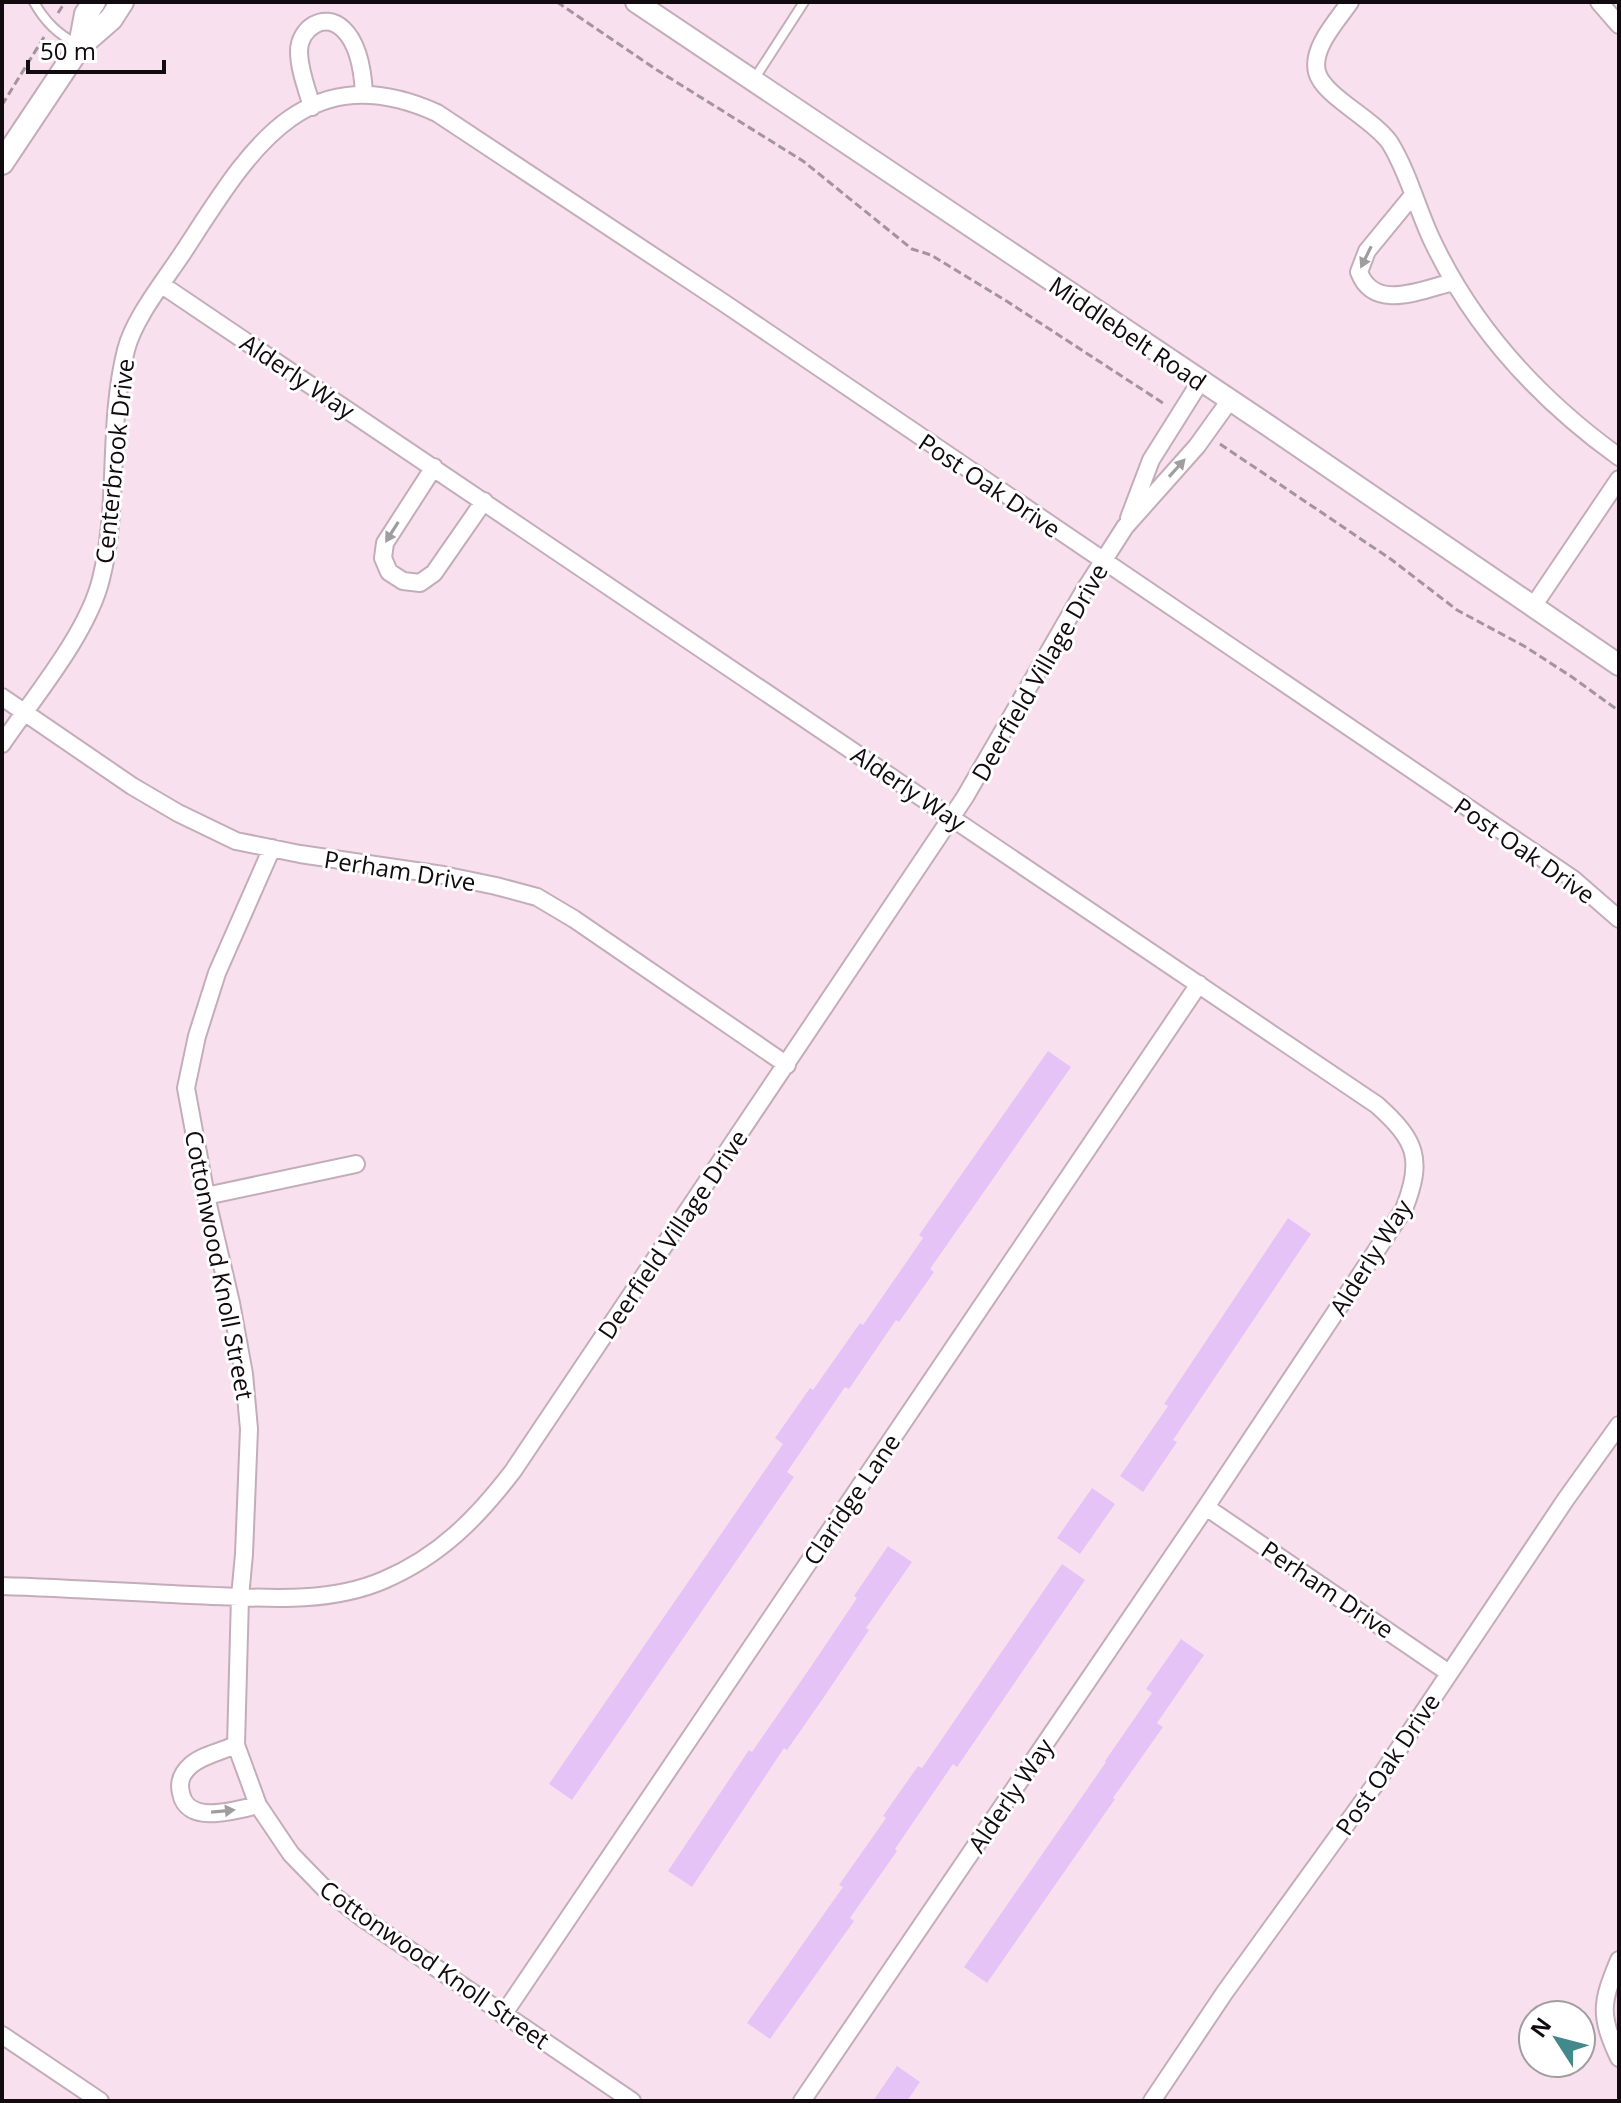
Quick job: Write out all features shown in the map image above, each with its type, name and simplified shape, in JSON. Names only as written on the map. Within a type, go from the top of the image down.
[{"type":"main road","points":[[80,46],[86,14],[94,2]]},
{"type":"main road","points":[[5,152],[80,46],[111,19],[122,2]]},
{"type":"street","name":"Middlebelt Road","points":[[636,2],[1619,665]]},
{"type":"street","points":[[1350,2],[1319,50],[1317,72],[1322,83],[1367,119],[1390,143],[1453,282],[1490,335],[1553,405],[1619,457]]},
{"type":"street","points":[[1599,2],[1619,25]]},
{"type":"street","points":[[312,107],[299,51],[301,37],[309,27],[319,22],[335,24],[345,30],[359,55],[364,94]]},
{"type":"street","name":"Post Oak Drive","points":[[342,95],[364,94],[408,100],[437,113],[480,140],[1573,879],[1619,919]]},
{"type":"street","name":"Centerbrook Drive","points":[[2,744],[88,614],[101,580],[108,540],[119,387],[126,347],[162,285],[236,172],[276,129],[312,107],[342,95]]},
{"type":"street","points":[[1413,195],[1367,251],[1359,272],[1364,285],[1379,295],[1397,295],[1453,282]]},
{"type":"street","name":"Alderly Way","points":[[162,285],[1377,1105],[1411,1143],[1416,1166],[1413,1186],[1404,1209],[1206,1507],[802,2101]]},
{"type":"street","name":"Deerfield Village Drive","points":[[1125,527],[1151,460],[1200,382]]},
{"type":"street","name":"Deerfield Village Drive","points":[[2,1586],[285,1599],[332,1594],[382,1581],[411,1567],[456,1536],[484,1509],[513,1471],[952,817],[1125,527],[1207,432],[1230,400]]},
{"type":"street","points":[[434,467],[385,543],[383,558],[389,572],[403,581],[420,583],[434,573],[484,501]]},
{"type":"street","points":[[1534,605],[1619,479]]},
{"type":"street","name":"Perham Drive","points":[[2,697],[178,813],[236,841],[443,875],[537,897],[787,1065]]},
{"type":"street","name":"Cottonwood Knoll Street","points":[[272,848],[217,973],[197,1036],[186,1088],[206,1196],[231,1303],[244,1374],[249,1429],[236,1745],[258,1805],[291,1854],[324,1888],[361,1917],[632,2101]]},
{"type":"street","name":"Claridge Lane","points":[[503,2015],[1199,984]]},
{"type":"street","points":[[206,1196],[356,1164]]},
{"type":"street","name":"Post Oak Drive","points":[[1153,2101],[1225,1992],[1374,1786],[1619,1425]]},
{"type":"street","name":"Perham Drive","points":[[1206,1507],[1449,1673]]},
{"type":"street","points":[[236,1745],[193,1763],[182,1774],[182,1798],[189,1807],[203,1812],[224,1813],[258,1805]]},
{"type":"street","points":[[1619,1960],[1603,2005],[1607,2033],[1619,2058]]},
{"type":"street","points":[[2,2035],[100,2101]]},
{"type":"lane","points":[[34,2],[43,19],[62,36],[80,46]]},
{"type":"lane","points":[[752,81],[804,2]]},
{"type":"path","points":[[2,105],[65,2]]},
{"type":"path","points":[[557,2],[657,70],[803,161],[912,249],[931,255],[1008,302],[1179,414]]},
{"type":"path","points":[[1207,432],[1257,471],[1392,560],[1457,610],[1524,646],[1619,711]]},
{"type":"building","points":[[1048,1051],[1071,1067],[930,1269],[934,1272],[899,1322],[896,1320],[849,1389],[845,1387],[787,1472],[794,1477],[572,1800],[549,1784],[783,1444],[775,1438],[860,1323],[863,1325],[923,1238],[919,1235]]},
{"type":"building","points":[[1288,1218],[1311,1234],[1173,1440],[1177,1442],[1143,1492],[1120,1476],[1168,1406],[1164,1404]]},
{"type":"building","points":[[1092,1488],[1115,1504],[1080,1554],[1057,1538]]},
{"type":"building","points":[[888,1546],[912,1562],[866,1628],[869,1630],[822,1700],[787,1750],[784,1748],[692,1887],[668,1871],[749,1750],[752,1752],[812,1665]]},
{"type":"building","points":[[1062,1564],[1085,1580],[957,1767],[953,1764],[850,1918],[854,1921],[770,2039],[747,2023],[843,1887],[839,1885],[886,1818],[883,1816],[918,1766],[922,1768]]},
{"type":"building","points":[[1181,1639],[1204,1655],[1157,1723],[1163,1727],[987,1983],[964,1967],[1152,1693],[1146,1689]]},
{"type":"building","points":[[897,2066],[920,2082],[907,2101],[873,2101]]}]
